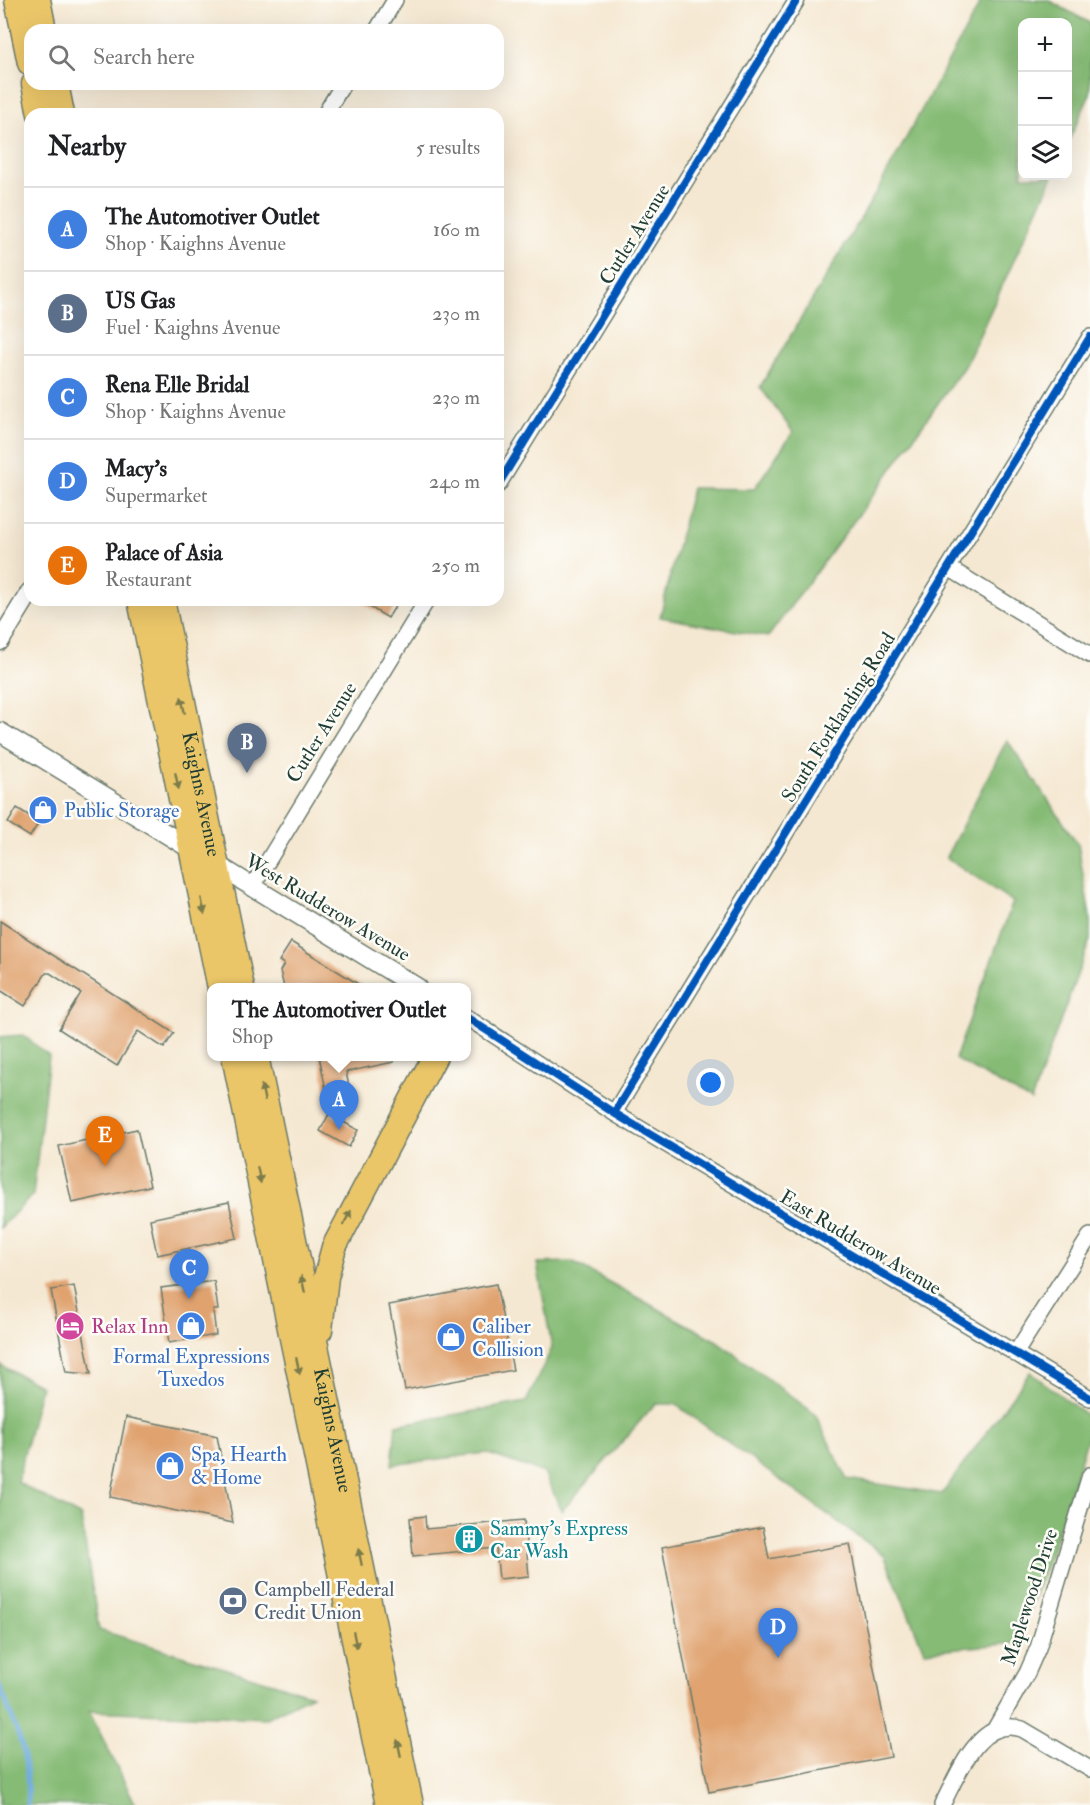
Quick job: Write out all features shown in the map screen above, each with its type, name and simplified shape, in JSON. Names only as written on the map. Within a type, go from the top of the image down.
[{"type":"highway","points":[[17,0],[24,34]]},
{"type":"highway","points":[[38,0],[43,24]]},
{"type":"highway","points":[[35,90],[39,108]]},
{"type":"highway","points":[[57,90],[61,108]]},
{"type":"highway","name":"Kaighns Avenue","points":[[141,606],[219,983]]},
{"type":"highway","name":"Kaighns Avenue","points":[[163,606],[241,983]]},
{"type":"highway","name":"Kaighns Avenue","points":[[235,1061],[388,1805]]},
{"type":"highway","name":"Kaighns Avenue","points":[[257,1061],[411,1805]]},
{"type":"highway","points":[[318,1356],[324,1294],[334,1247],[432,1061]]},
{"type":"street","points":[[380,24],[395,0]]},
{"type":"street","name":"Cutler Avenue","points":[[504,475],[797,0]]},
{"type":"street","points":[[329,108],[339,90]]},
{"type":"street","name":"South Forklanding Road","points":[[614,1113],[1090,337]]},
{"type":"street","points":[[949,568],[1090,655]]},
{"type":"street","points":[[0,641],[24,602]]},
{"type":"street","name":"Cutler Avenue","points":[[252,886],[423,606]]},
{"type":"street","name":"West Rudderow Avenue","points":[[0,732],[411,983]]},
{"type":"street","points":[[471,1020],[614,1113]]},
{"type":"street","name":"East Rudderow Avenue","points":[[614,1113],[1090,1398]]},
{"type":"street","points":[[1015,1354],[1090,1236]]},
{"type":"street","name":"Maplewood Drive","points":[[942,1805],[978,1742],[996,1727],[1027,1673],[1038,1648],[1090,1475]]},
{"type":"street","points":[[996,1727],[1012,1725],[1022,1729],[1090,1769]]},
{"type":"green space","points":[[982,0],[1048,0],[1090,23],[1090,94],[1072,134],[1072,18],[1018,18],[1018,180],[1051,180],[967,362],[874,494],[768,637],[660,617],[692,488],[754,489],[793,432],[760,387],[877,191]]},
{"type":"green space","points":[[1007,740],[1078,844],[1090,918],[1090,940],[1031,1101],[955,1059],[1013,902],[946,857]]},
{"type":"green space","points":[[23,1035],[49,1056],[33,1195],[0,1228],[0,1037]]},
{"type":"green space","points":[[572,1262],[717,1341],[815,1414],[847,1479],[942,1494],[1030,1372],[1090,1418],[1090,1431],[1051,1552],[1017,1643],[924,1651],[884,1555],[675,1404],[655,1404],[562,1511],[544,1473],[486,1453],[392,1465],[396,1425],[526,1402],[552,1348],[537,1263]]},
{"type":"green space","points":[[0,1365],[41,1386],[17,1482],[81,1517],[99,1630],[312,1695],[266,1718],[89,1711],[136,1805],[0,1805]]},
{"type":"building","points":[[368,606],[395,606],[388,618]]},
{"type":"building","points":[[17,808],[39,822],[30,837],[8,823]]},
{"type":"building","points":[[0,921],[174,1033],[164,1048],[138,1031],[117,1066],[59,1029],[81,993],[50,973],[46,973],[25,1006],[0,990]]},
{"type":"building","points":[[291,942],[357,983],[283,983],[280,971],[284,964],[279,961]]},
{"type":"building","points":[[320,1061],[394,1061],[346,1072],[350,1091],[327,1095]]},
{"type":"building","points":[[329,1114],[358,1130],[349,1147],[320,1131]]},
{"type":"building","points":[[137,1129],[150,1186],[72,1203],[59,1146]]},
{"type":"building","points":[[229,1202],[237,1238],[157,1255],[150,1219]]},
{"type":"building","points":[[214,1281],[218,1310],[213,1310],[216,1335],[169,1343],[161,1288]]},
{"type":"building","name":"Caliber Collision","points":[[496,1284],[513,1370],[405,1390],[389,1305]]},
{"type":"building","name":"Relax Inn","points":[[74,1286],[91,1374],[66,1372],[51,1290]]},
{"type":"building","name":"Spa, Hearth & Home","points":[[126,1417],[217,1436],[233,1523],[110,1497]]},
{"type":"building","name":"Sammy's Express Car Wash","points":[[425,1516],[426,1529],[524,1520],[529,1576],[499,1579],[496,1548],[413,1556],[410,1518]]},
{"type":"building","points":[[763,1527],[769,1559],[850,1544],[891,1757],[709,1792],[662,1547]]},
{"type":"waterway","points":[[0,1686],[24,1757],[27,1805]]},
{"type":"cycle path","points":[[504,475],[797,0]]},
{"type":"cycle path","points":[[614,1113],[1090,337]]},
{"type":"cycle path","points":[[471,1020],[614,1113],[1090,1398]]},
{"type":"place","name":"US Gas","points":[[247,773]]},
{"type":"place","name":"Public Storage","points":[[43,810]]},
{"type":"place","name":"The Automotiver Outlet","points":[[339,1130]]},
{"type":"place","name":"Palace of Asia","points":[[105,1166]]},
{"type":"place","name":"Rena Elle Bridal","points":[[189,1299]]},
{"type":"place","name":"Relax Inn","points":[[70,1326]]},
{"type":"place","name":"Formal Expressions Tuxedos","points":[[191,1326]]},
{"type":"place","name":"Caliber Collision","points":[[451,1337]]},
{"type":"place","name":"Spa, Hearth & Home","points":[[170,1466]]},
{"type":"place","name":"Sammy's Express Car Wash","points":[[469,1539]]},
{"type":"place","name":"Campbell Federal Credit Union","points":[[233,1601]]},
{"type":"place","name":"Macy's","points":[[778,1658]]}]
